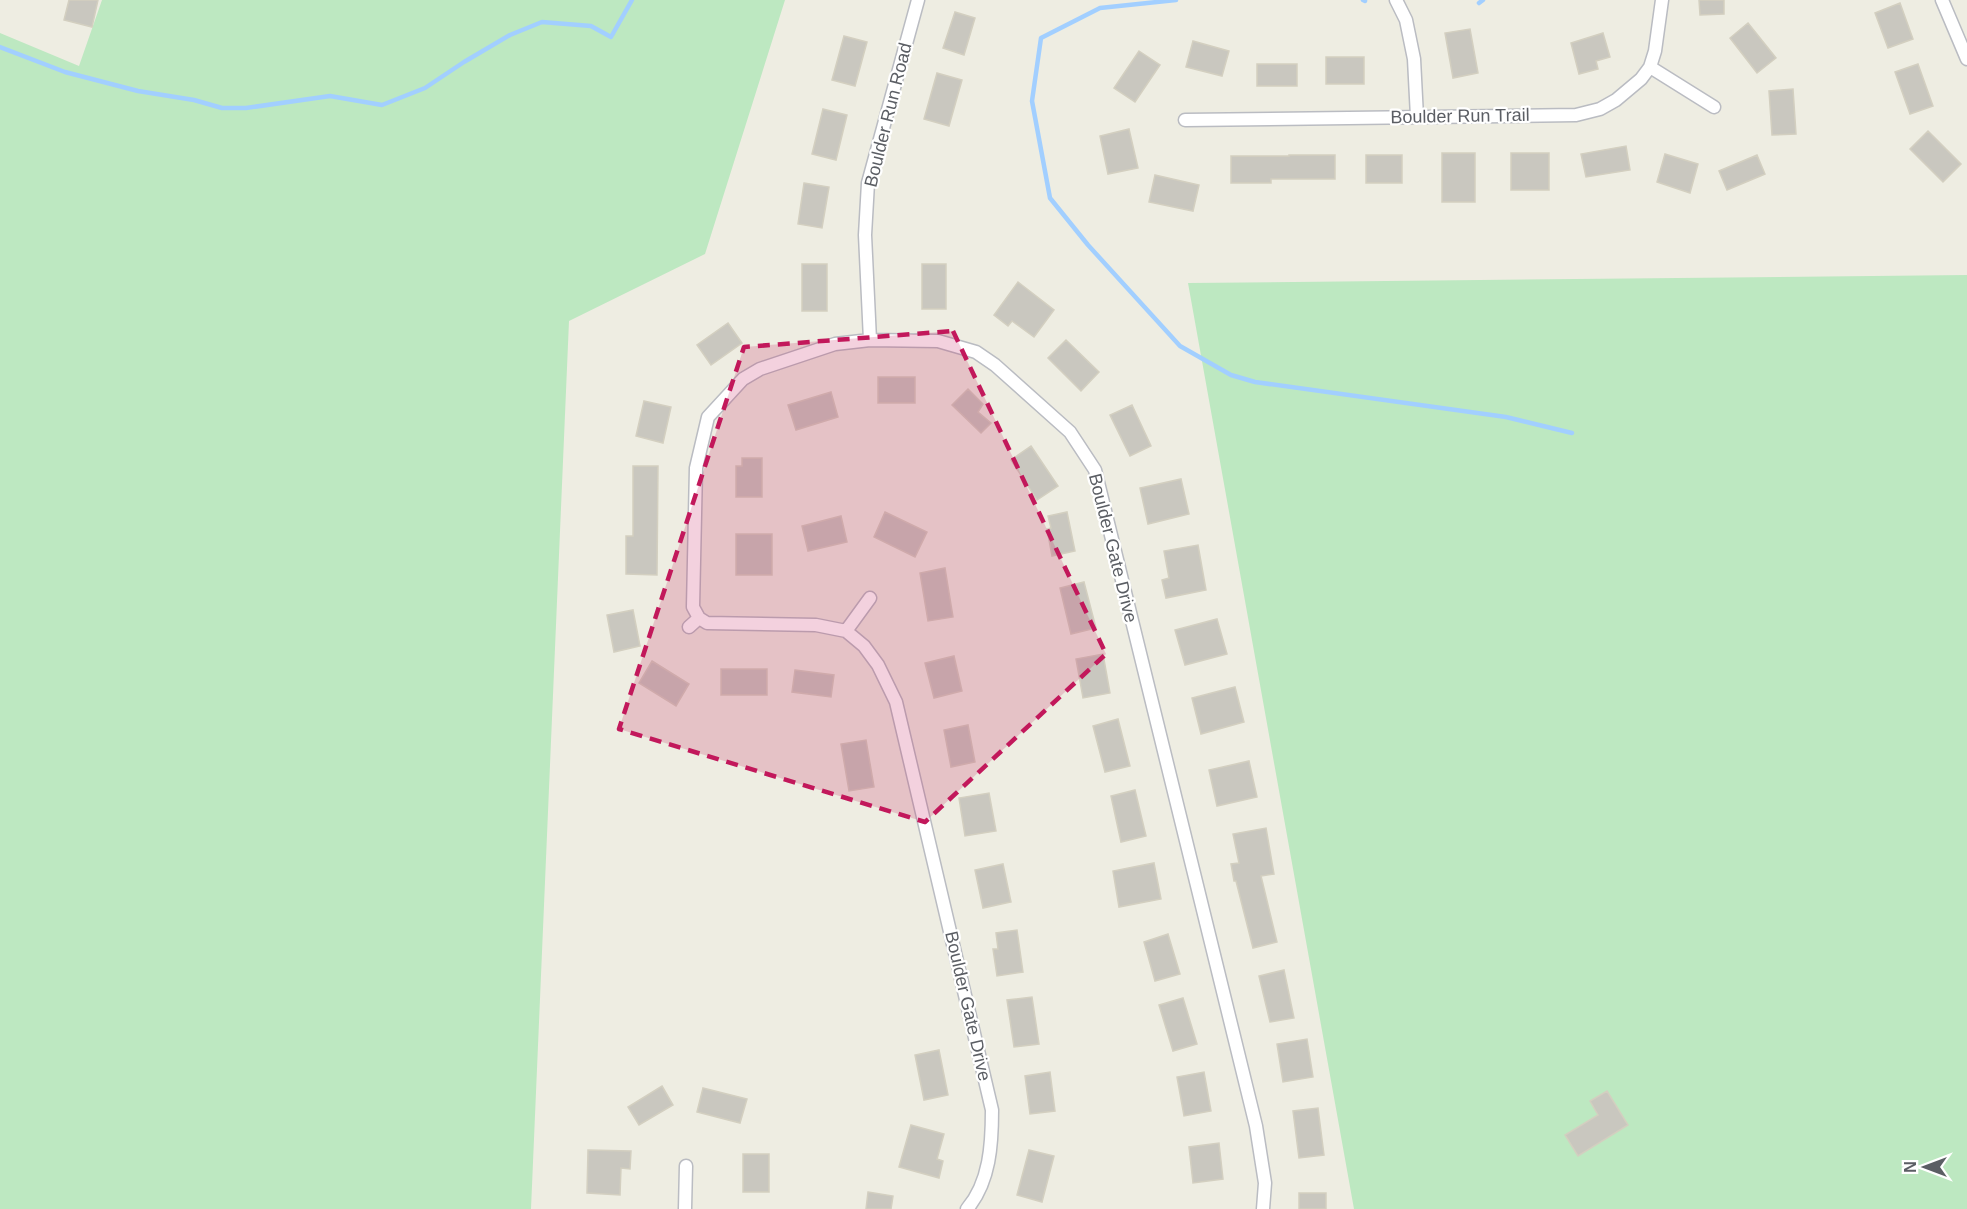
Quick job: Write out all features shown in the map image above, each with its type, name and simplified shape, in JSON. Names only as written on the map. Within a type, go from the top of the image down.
[{"type":"street","name":"Boulder Run Road","points":[[870,340],[865,235],[868,183],[918,0]]},
{"type":"street","points":[[1396,0],[1406,20],[1414,59],[1417,117]]},
{"type":"street","points":[[1662,0],[1655,51],[1650,67],[1714,107]]},
{"type":"street","points":[[1942,0],[1967,59]]},
{"type":"street","name":"Boulder Run Trail","points":[[1185,120],[1576,115],[1600,109],[1616,99],[1641,79],[1650,67]]},
{"type":"street","name":"Boulder Gate Drive","points":[[967,1209],[986,1173],[992,1139],[992,1110],[896,702],[878,665],[864,646],[846,631],[816,625],[694,622],[696,468],[708,417],[743,379],[760,369],[835,344],[870,340],[938,341],[976,352],[995,364],[1070,432],[1095,470],[1256,1126],[1265,1183],[1263,1209]]},
{"type":"street","points":[[846,631],[870,598]]},
{"type":"street","points":[[685,1209],[686,1166]]},
{"type":"highlighted area","points":[[953,331],[1106,654],[925,822],[619,729],[744,347]]},
{"type":"green space","points":[[102,0],[785,0],[705,254],[569,321],[531,1209],[0,1209],[0,33],[79,66]]},
{"type":"green space","points":[[1967,275],[1967,1209],[1354,1209],[1188,283]]},
{"type":"building","points":[[69,0],[98,0],[92,27],[64,20]]},
{"type":"building","points":[[1699,0],[1724,0],[1724,14],[1700,15]]},
{"type":"building","points":[[1900,3],[1913,39],[1888,48],[1875,13]]},
{"type":"building","points":[[955,12],[975,18],[964,55],[943,48]]},
{"type":"building","points":[[1748,23],[1776,58],[1757,73],[1730,38]]},
{"type":"building","points":[[1470,29],[1478,73],[1453,78],[1445,33]]},
{"type":"building","points":[[1603,33],[1610,57],[1596,61],[1598,69],[1579,74],[1571,43]]},
{"type":"building","points":[[844,36],[867,42],[855,86],[832,80]]},
{"type":"building","points":[[1193,41],[1229,51],[1222,76],[1186,67]]},
{"type":"building","points":[[1139,51],[1160,65],[1135,102],[1114,88]]},
{"type":"building","points":[[1326,57],[1364,57],[1364,84],[1326,84]]},
{"type":"building","points":[[1257,64],[1297,64],[1297,86],[1257,86]]},
{"type":"building","points":[[1918,64],[1933,106],[1910,114],[1895,72]]},
{"type":"building","points":[[937,73],[962,80],[949,126],[924,119]]},
{"type":"building","points":[[1793,89],[1796,134],[1772,135],[1769,91]]},
{"type":"building","points":[[823,109],[847,115],[836,160],[812,154]]},
{"type":"building","points":[[1129,129],[1138,168],[1108,174],[1100,136]]},
{"type":"building","points":[[1928,131],[1961,164],[1943,182],[1910,149]]},
{"type":"building","points":[[1626,146],[1630,170],[1586,177],[1581,154]]},
{"type":"building","points":[[1442,153],[1475,153],[1475,202],[1442,202]]},
{"type":"building","points":[[1511,153],[1549,153],[1549,190],[1511,190]]},
{"type":"building","points":[[1665,154],[1698,164],[1690,193],[1657,182]]},
{"type":"building","points":[[1335,155],[1335,179],[1271,179],[1271,183],[1231,183],[1231,156]]},
{"type":"building","points":[[1366,155],[1402,155],[1402,183],[1366,183]]},
{"type":"building","points":[[1757,155],[1765,174],[1727,190],[1719,171]]},
{"type":"building","points":[[1155,175],[1199,185],[1193,211],[1149,202]]},
{"type":"building","points":[[804,183],[829,187],[822,228],[798,224]]},
{"type":"building","points":[[802,264],[827,264],[827,311],[802,311]]},
{"type":"building","points":[[922,264],[946,264],[946,309],[922,309]]},
{"type":"building","points":[[1018,282],[1054,310],[1034,337],[1012,321],[1008,326],[994,315]]},
{"type":"building","points":[[728,323],[742,343],[711,365],[697,345]]},
{"type":"building","points":[[1066,340],[1099,372],[1081,391],[1048,358]]},
{"type":"building","points":[[878,377],[915,377],[915,403],[878,403]]},
{"type":"building","points":[[968,389],[983,404],[978,412],[991,423],[981,433],[952,405]]},
{"type":"building","points":[[831,392],[838,417],[796,430],[788,405]]},
{"type":"building","points":[[644,401],[671,407],[663,443],[636,436]]},
{"type":"building","points":[[1132,405],[1151,446],[1130,456],[1110,415]]},
{"type":"building","points":[[1031,446],[1058,486],[1037,500],[1011,460]]},
{"type":"building","points":[[742,458],[762,458],[762,497],[736,497],[736,466],[742,466]]},
{"type":"building","points":[[633,466],[658,466],[657,575],[626,574],[626,536],[633,536]]},
{"type":"building","points":[[1181,479],[1189,514],[1148,524],[1140,488]]},
{"type":"building","points":[[885,512],[927,532],[915,557],[874,537]]},
{"type":"building","points":[[1067,512],[1075,551],[1052,556],[1047,529],[1051,528],[1048,516]]},
{"type":"building","points":[[841,516],[847,542],[808,551],[802,526]]},
{"type":"building","points":[[736,534],[772,534],[772,575],[736,575]]},
{"type":"building","points":[[1198,545],[1206,590],[1166,598],[1162,580],[1169,578],[1164,551]]},
{"type":"building","points":[[945,568],[953,617],[928,621],[920,573]]},
{"type":"building","points":[[1084,582],[1096,628],[1071,634],[1060,588]]},
{"type":"building","points":[[633,610],[640,646],[614,652],[607,615]]},
{"type":"building","points":[[1217,619],[1227,654],[1185,665],[1175,630]]},
{"type":"building","points":[[1103,654],[1110,693],[1083,698],[1076,659]]},
{"type":"building","points":[[954,656],[962,691],[934,698],[925,663]]},
{"type":"building","points":[[652,661],[689,684],[676,706],[639,683]]},
{"type":"building","points":[[721,669],[767,669],[767,695],[721,695]]},
{"type":"building","points":[[795,670],[834,675],[831,697],[792,692]]},
{"type":"building","points":[[1235,687],[1244,722],[1201,734],[1192,698]]},
{"type":"building","points":[[1118,719],[1130,766],[1105,772],[1093,726]]},
{"type":"building","points":[[968,725],[975,762],[951,767],[944,730]]},
{"type":"building","points":[[866,740],[874,787],[849,791],[841,744]]},
{"type":"building","points":[[1249,761],[1257,797],[1217,806],[1209,770]]},
{"type":"building","points":[[1135,790],[1146,836],[1121,842],[1111,796]]},
{"type":"building","points":[[989,793],[996,831],[965,836],[959,798]]},
{"type":"building","points":[[1266,828],[1274,874],[1261,876],[1277,942],[1253,948],[1231,864],[1239,863],[1233,834]]},
{"type":"building","points":[[1154,863],[1161,899],[1119,907],[1113,871]]},
{"type":"building","points":[[1003,864],[1011,902],[983,908],[975,870]]},
{"type":"building","points":[[1017,930],[1023,972],[997,976],[993,949],[998,949],[996,933]]},
{"type":"building","points":[[1168,934],[1180,974],[1155,981],[1144,942]]},
{"type":"building","points":[[1284,970],[1294,1018],[1270,1022],[1259,976]]},
{"type":"building","points":[[1032,997],[1039,1044],[1014,1047],[1007,1000]]},
{"type":"building","points":[[1183,998],[1197,1044],[1173,1051],[1159,1005]]},
{"type":"building","points":[[1307,1039],[1313,1077],[1283,1082],[1277,1044]]},
{"type":"building","points":[[939,1050],[948,1095],[924,1100],[915,1055]]},
{"type":"building","points":[[1050,1072],[1055,1111],[1030,1114],[1025,1076]]},
{"type":"building","points":[[1204,1072],[1211,1111],[1184,1116],[1177,1077]]},
{"type":"building","points":[[662,1086],[673,1105],[639,1125],[628,1107]]},
{"type":"building","points":[[703,1088],[747,1099],[740,1123],[697,1112]]},
{"type":"building","points":[[1607,1091],[1628,1125],[1578,1156],[1565,1135],[1598,1115],[1590,1101]]},
{"type":"building","points":[[1318,1108],[1324,1155],[1299,1158],[1293,1111]]},
{"type":"building","points":[[911,1125],[944,1134],[937,1159],[943,1161],[939,1178],[899,1167]]},
{"type":"building","points":[[1219,1143],[1223,1179],[1193,1183],[1189,1147]]},
{"type":"building","points":[[588,1150],[631,1151],[630,1169],[621,1168],[620,1195],[587,1193]]},
{"type":"building","points":[[1029,1150],[1054,1156],[1042,1202],[1017,1195]]},
{"type":"building","points":[[743,1154],[769,1154],[769,1192],[743,1192]]},
{"type":"building","points":[[868,1192],[893,1196],[891,1209],[866,1209]]},
{"type":"building","points":[[1299,1193],[1326,1193],[1326,1209],[1299,1209]]},
{"type":"waterway","points":[[0,47],[65,72],[138,91],[194,100],[222,108],[246,108],[330,96],[382,105],[425,88],[510,35],[542,22],[591,26],[611,37],[632,0]]},
{"type":"waterway","points":[[1176,0],[1100,8],[1041,38],[1032,101],[1050,198],[1088,245],[1180,346],[1231,375],[1255,382],[1506,417],[1572,433]]},
{"type":"waterway","points":[[1479,3],[1483,0]]}]
